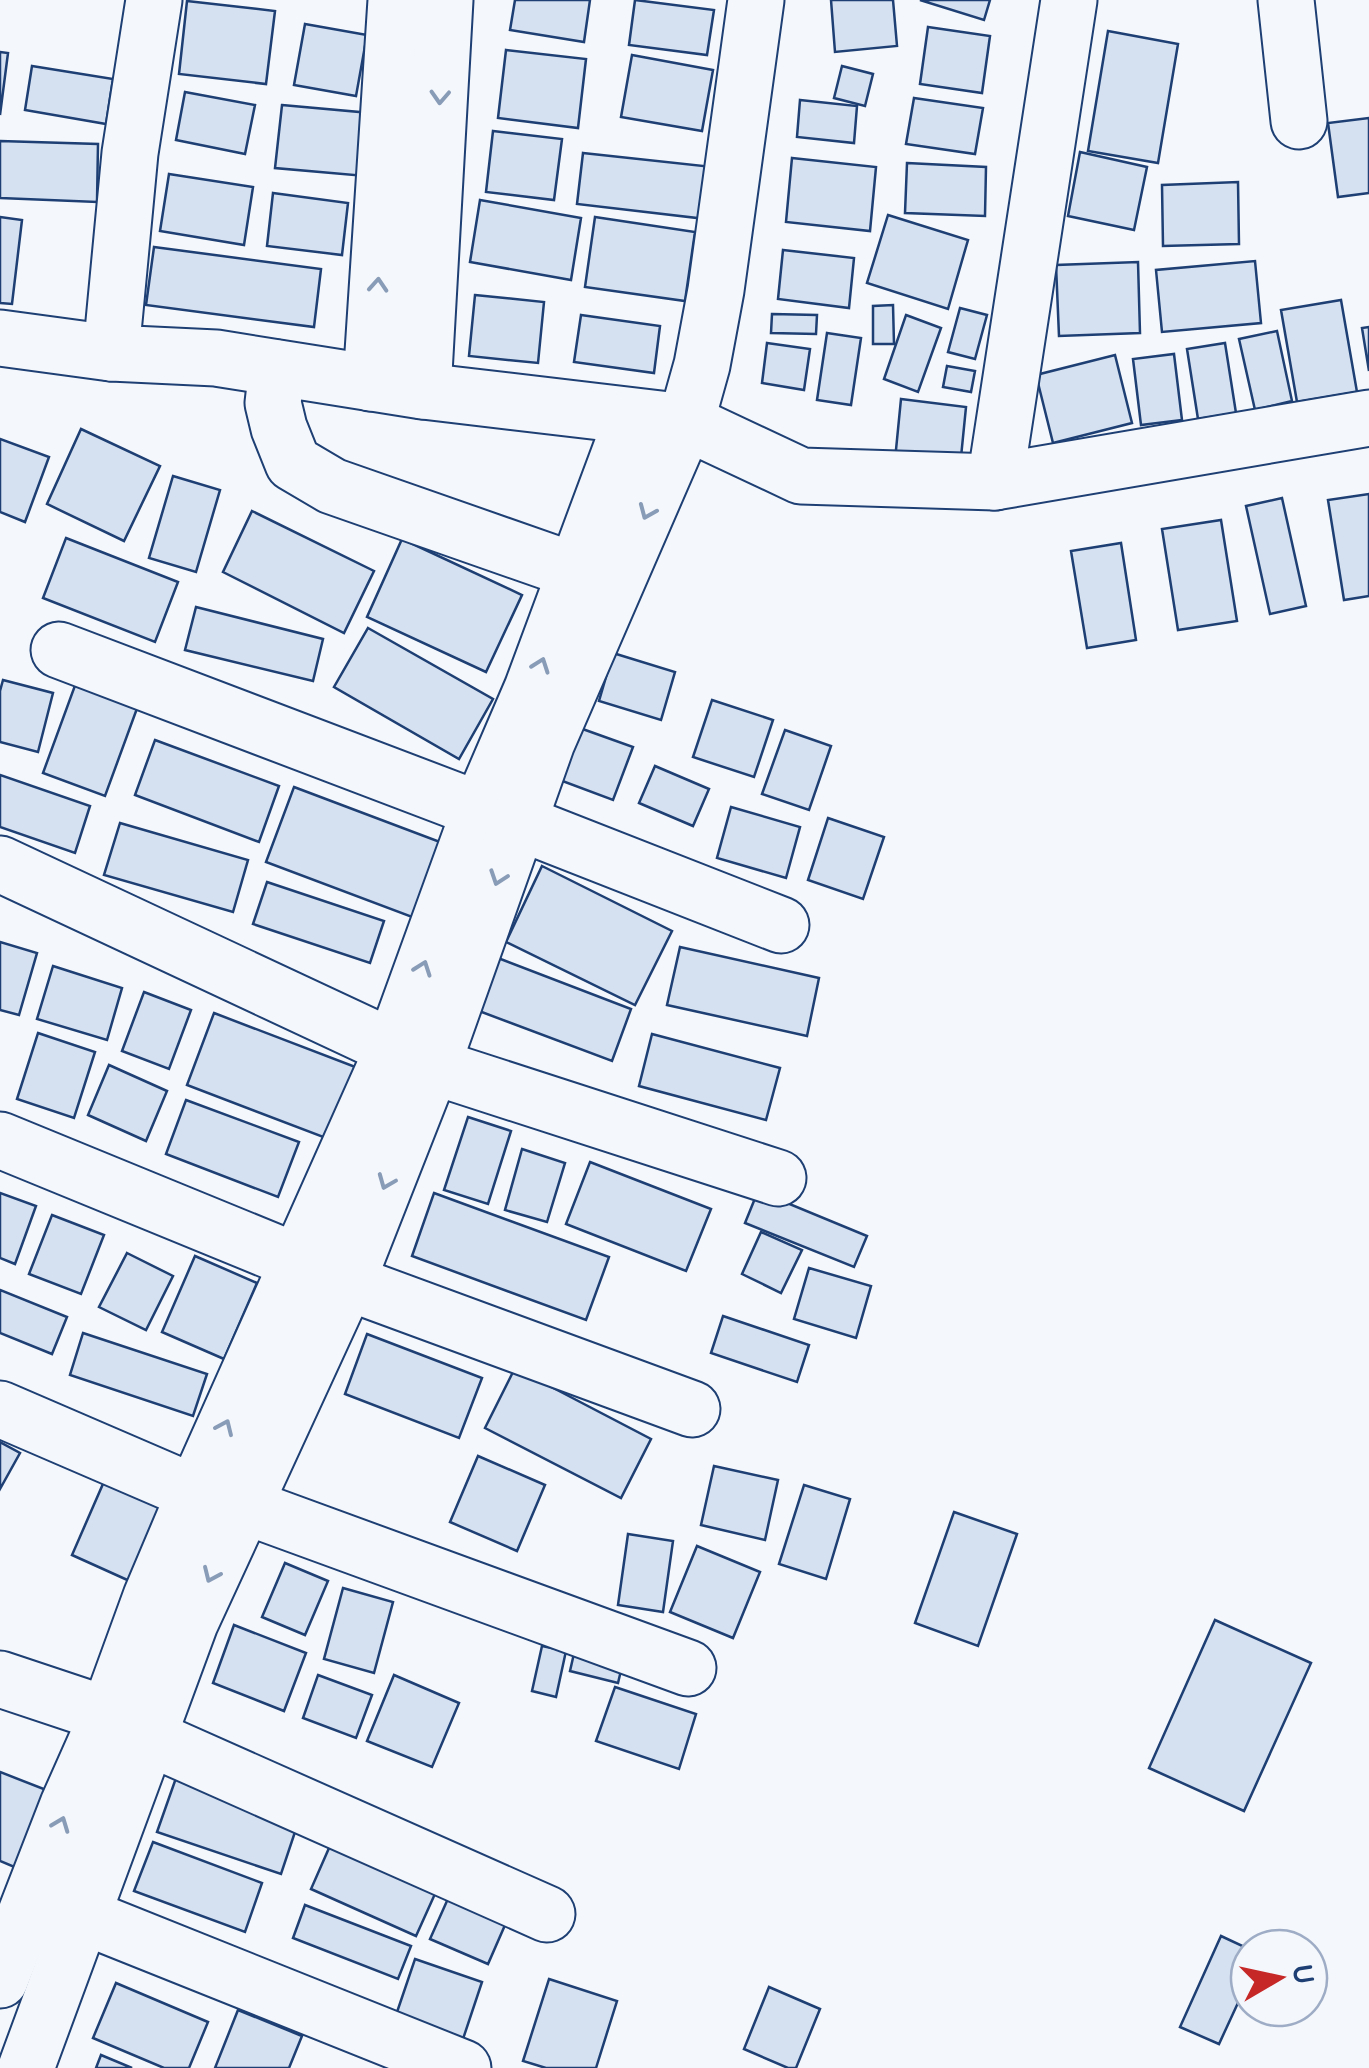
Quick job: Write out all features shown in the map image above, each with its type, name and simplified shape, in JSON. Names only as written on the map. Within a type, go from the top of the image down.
[{"type":"street","points":[[112,353],[130,153],[154,0]]},
{"type":"street","points":[[396,0],[397,387]]},
{"type":"street","points":[[397,387],[445,0]]},
{"type":"street","points":[[26,2068],[134,1778],[127,1726],[152,1597],[218,1499],[323,1272],[413,1057],[499,816],[532,688],[575,571],[659,420],[702,365],[756,0]]},
{"type":"street","points":[[995,482],[1069,0]]},
{"type":"street","points":[[1286,0],[1299,121]]},
{"type":"street","points":[[0,338],[112,353],[216,358],[397,387],[659,420],[801,476],[995,482],[1369,418]]},
{"type":"street","points":[[277,368],[273,403],[293,463],[332,486],[575,571]]},
{"type":"street","points":[[499,816],[547,742],[659,420]]},
{"type":"street","points":[[59,650],[780,925]]},
{"type":"street","points":[[0,864],[413,1057],[778,1178]]},
{"type":"street","points":[[0,1140],[323,1272],[692,1410]]},
{"type":"street","points":[[0,1409],[218,1499],[688,1668]]},
{"type":"street","points":[[0,1679],[127,1726],[548,1914]]},
{"type":"street","points":[[0,1980],[68,1805],[127,1726]]},
{"type":"street","points":[[32,1901],[83,1916],[463,2068]]},
{"type":"building","points":[[515,0],[590,0],[584,42],[510,30]]},
{"type":"building","points":[[635,0],[714,10],[707,55],[629,45]]},
{"type":"building","points":[[831,0],[893,0],[897,46],[835,52]]},
{"type":"building","points":[[920,0],[990,0],[984,20]]},
{"type":"building","points":[[187,1],[275,11],[266,84],[179,74]]},
{"type":"building","points":[[305,24],[367,35],[356,96],[294,85]]},
{"type":"building","points":[[928,27],[990,36],[982,93],[920,84]]},
{"type":"building","points":[[1108,31],[1178,44],[1158,163],[1088,151]]},
{"type":"building","points":[[506,50],[586,59],[578,128],[498,118]]},
{"type":"building","points":[[0,52],[8,53],[0,115]]},
{"type":"building","points":[[632,55],[713,70],[702,131],[621,117]]},
{"type":"building","points":[[32,66],[113,79],[106,124],[25,110]]},
{"type":"building","points":[[842,66],[873,74],[865,106],[834,98]]},
{"type":"building","points":[[185,92],[255,105],[245,154],[176,140]]},
{"type":"building","points":[[914,98],[983,108],[975,154],[906,144]]},
{"type":"building","points":[[800,100],[857,106],[854,143],[797,137]]},
{"type":"building","points":[[282,105],[370,113],[365,176],[275,168]]},
{"type":"building","points":[[1369,118],[1369,193],[1338,197],[1328,123]]},
{"type":"building","points":[[493,131],[562,139],[554,200],[486,192]]},
{"type":"building","points":[[0,141],[98,144],[97,202],[0,198]]},
{"type":"building","points":[[1080,152],[1147,167],[1134,230],[1068,216]]},
{"type":"building","points":[[583,153],[713,167],[706,219],[577,204]]},
{"type":"building","points":[[792,158],[876,167],[870,231],[786,222]]},
{"type":"building","points":[[907,163],[986,167],[985,216],[905,213]]},
{"type":"building","points":[[169,174],[253,187],[244,245],[160,231]]},
{"type":"building","points":[[1238,182],[1239,244],[1163,246],[1162,185]]},
{"type":"building","points":[[273,193],[348,203],[342,255],[267,246]]},
{"type":"building","points":[[480,200],[581,218],[571,280],[470,262]]},
{"type":"building","points":[[888,215],[968,240],[948,309],[867,283]]},
{"type":"building","points":[[0,217],[22,220],[12,304],[0,303]]},
{"type":"building","points":[[595,217],[695,232],[685,301],[585,287]]},
{"type":"building","points":[[154,247],[321,269],[314,327],[146,305]]},
{"type":"building","points":[[783,250],[854,258],[849,308],[778,299]]},
{"type":"building","points":[[1255,261],[1261,323],[1162,332],[1156,270]]},
{"type":"building","points":[[1138,262],[1140,333],[1059,336],[1056,265]]},
{"type":"building","points":[[475,295],[544,302],[538,363],[469,356]]},
{"type":"building","points":[[1341,300],[1357,392],[1297,402],[1281,310]]},
{"type":"building","points":[[893,305],[894,344],[873,344],[873,306]]},
{"type":"building","points":[[960,308],[987,315],[975,359],[948,352]]},
{"type":"building","points":[[772,314],[817,315],[816,334],[771,333]]},
{"type":"building","points":[[581,315],[660,326],[654,373],[574,362]]},
{"type":"building","points":[[906,315],[941,328],[918,392],[884,379]]},
{"type":"building","points":[[1369,327],[1369,371],[1362,328]]},
{"type":"building","points":[[1277,331],[1292,401],[1255,410],[1239,339]]},
{"type":"building","points":[[827,333],[861,338],[851,405],[817,400]]},
{"type":"building","points":[[767,343],[810,349],[804,390],[762,383]]},
{"type":"building","points":[[1225,343],[1236,413],[1198,419],[1187,349]]},
{"type":"building","points":[[1174,354],[1182,420],[1141,425],[1133,359]]},
{"type":"building","points":[[1115,355],[1132,423],[1053,443],[1036,375]]},
{"type":"building","points":[[947,366],[975,371],[971,392],[943,387]]},
{"type":"building","points":[[901,399],[966,407],[960,467],[895,460]]},
{"type":"building","points":[[81,429],[160,466],[124,541],[47,504]]},
{"type":"building","points":[[0,439],[49,457],[25,522],[0,512]]},
{"type":"building","points":[[173,476],[220,490],[196,572],[149,558]]},
{"type":"building","points":[[1369,494],[1369,596],[1344,600],[1328,500]]},
{"type":"building","points":[[1282,498],[1306,606],[1270,614],[1246,506]]},
{"type":"building","points":[[252,511],[374,571],[344,633],[223,572]]},
{"type":"building","points":[[1221,520],[1237,621],[1178,630],[1162,529]]},
{"type":"building","points":[[66,538],[178,582],[155,642],[43,598]]},
{"type":"building","points":[[402,539],[522,595],[486,672],[367,617]]},
{"type":"building","points":[[1121,543],[1136,640],[1087,648],[1071,551]]},
{"type":"building","points":[[196,607],[323,639],[313,681],[185,650]]},
{"type":"building","points":[[368,628],[493,699],[459,759],[334,687]]},
{"type":"building","points":[[613,653],[675,672],[661,720],[599,701]]},
{"type":"building","points":[[3,680],[53,693],[38,752],[0,742]]},
{"type":"building","points":[[77,680],[139,703],[105,796],[43,773]]},
{"type":"building","points":[[712,700],[773,720],[754,777],[693,757]]},
{"type":"building","points":[[577,727],[633,747],[613,800],[557,779]]},
{"type":"building","points":[[785,730],[831,746],[809,810],[762,794]]},
{"type":"building","points":[[155,740],[279,786],[259,842],[135,795]]},
{"type":"building","points":[[655,766],[709,789],[693,826],[639,803]]},
{"type":"building","points":[[0,775],[90,806],[75,853],[0,827]]},
{"type":"building","points":[[294,787],[440,842],[412,917],[266,862]]},
{"type":"building","points":[[731,807],[800,827],[786,878],[717,858]]},
{"type":"building","points":[[828,818],[884,837],[863,899],[808,880]]},
{"type":"building","points":[[120,823],[248,860],[233,912],[104,875]]},
{"type":"building","points":[[542,866],[672,931],[635,1005],[506,942]]},
{"type":"building","points":[[267,882],[384,921],[370,963],[253,924]]},
{"type":"building","points":[[0,942],[37,953],[19,1015],[0,1010]]},
{"type":"building","points":[[680,947],[819,978],[807,1036],[667,1005]]},
{"type":"building","points":[[498,958],[631,1009],[612,1061],[479,1011]]},
{"type":"building","points":[[53,966],[122,988],[107,1040],[37,1019]]},
{"type":"building","points":[[144,992],[191,1010],[169,1069],[122,1051]]},
{"type":"building","points":[[214,1013],[358,1068],[331,1140],[187,1085]]},
{"type":"building","points":[[38,1033],[95,1052],[74,1118],[17,1099]]},
{"type":"building","points":[[652,1034],[780,1068],[766,1120],[639,1086]]},
{"type":"building","points":[[109,1065],[167,1091],[146,1141],[88,1115]]},
{"type":"building","points":[[186,1100],[299,1142],[278,1197],[166,1154]]},
{"type":"building","points":[[468,1117],[511,1131],[488,1204],[444,1190]]},
{"type":"building","points":[[522,1149],[565,1163],[547,1222],[505,1210]]},
{"type":"building","points":[[590,1162],[711,1209],[686,1271],[566,1224]]},
{"type":"building","points":[[758,1191],[867,1236],[854,1267],[745,1223]]},
{"type":"building","points":[[0,1193],[36,1206],[15,1264],[0,1258]]},
{"type":"building","points":[[434,1193],[609,1257],[586,1320],[412,1256]]},
{"type":"building","points":[[52,1215],[104,1235],[81,1294],[29,1274]]},
{"type":"building","points":[[761,1232],[802,1250],[781,1293],[742,1274]]},
{"type":"building","points":[[127,1253],[173,1276],[146,1330],[99,1307]]},
{"type":"building","points":[[195,1256],[257,1283],[224,1359],[162,1332]]},
{"type":"building","points":[[809,1268],[871,1286],[856,1338],[794,1319]]},
{"type":"building","points":[[0,1290],[67,1317],[52,1354],[0,1333]]},
{"type":"building","points":[[723,1316],[809,1345],[797,1382],[711,1353]]},
{"type":"building","points":[[83,1333],[207,1374],[193,1416],[70,1375]]},
{"type":"building","points":[[367,1334],[482,1378],[459,1438],[345,1394]]},
{"type":"building","points":[[515,1368],[651,1439],[621,1498],[485,1428]]},
{"type":"building","points":[[0,1442],[20,1453],[0,1489]]},
{"type":"building","points":[[478,1456],[545,1485],[517,1551],[450,1522]]},
{"type":"building","points":[[714,1466],[778,1480],[765,1540],[701,1525]]},
{"type":"building","points":[[106,1477],[168,1505],[134,1583],[72,1555]]},
{"type":"building","points":[[804,1485],[850,1499],[826,1579],[779,1564]]},
{"type":"building","points":[[954,1512],[1017,1534],[978,1646],[915,1623]]},
{"type":"building","points":[[628,1534],[673,1541],[663,1612],[618,1605]]},
{"type":"building","points":[[697,1546],[760,1572],[733,1638],[670,1612]]},
{"type":"building","points":[[285,1563],[328,1581],[305,1635],[262,1617]]},
{"type":"building","points":[[343,1588],[393,1602],[374,1673],[324,1659]]},
{"type":"building","points":[[1215,1620],[1311,1663],[1244,1811],[1149,1768]]},
{"type":"building","points":[[234,1625],[306,1653],[284,1711],[213,1683]]},
{"type":"building","points":[[542,1646],[566,1651],[556,1697],[532,1691]]},
{"type":"building","points":[[575,1649],[623,1662],[618,1683],[570,1671]]},
{"type":"building","points":[[318,1675],[372,1695],[356,1738],[303,1718]]},
{"type":"building","points":[[394,1675],[459,1703],[432,1767],[367,1741]]},
{"type":"building","points":[[615,1687],[696,1714],[679,1769],[596,1741]]},
{"type":"building","points":[[0,1772],[54,1793],[24,1871],[0,1861]]},
{"type":"building","points":[[176,1778],[299,1820],[281,1874],[157,1832]]},
{"type":"building","points":[[333,1839],[439,1885],[416,1936],[311,1889]]},
{"type":"building","points":[[153,1842],[262,1883],[245,1932],[134,1891]]},
{"type":"building","points":[[455,1883],[512,1909],[488,1964],[430,1939]]},
{"type":"building","points":[[305,1905],[411,1946],[398,1979],[293,1938]]},
{"type":"building","points":[[1221,1936],[1229,1940],[1229,2022],[1219,2044],[1180,2027]]},
{"type":"building","points":[[415,1959],[482,1982],[462,2042],[395,2018]]},
{"type":"building","points":[[549,1979],[617,2001],[596,2068],[546,2068],[523,2061]]},
{"type":"building","points":[[116,1983],[208,2022],[189,2068],[164,2068],[93,2038]]},
{"type":"building","points":[[769,1987],[820,2009],[796,2068],[744,2049]]},
{"type":"building","points":[[238,2010],[302,2036],[289,2068],[215,2068]]},
{"type":"building","points":[[101,2055],[132,2068],[96,2068]]}]
